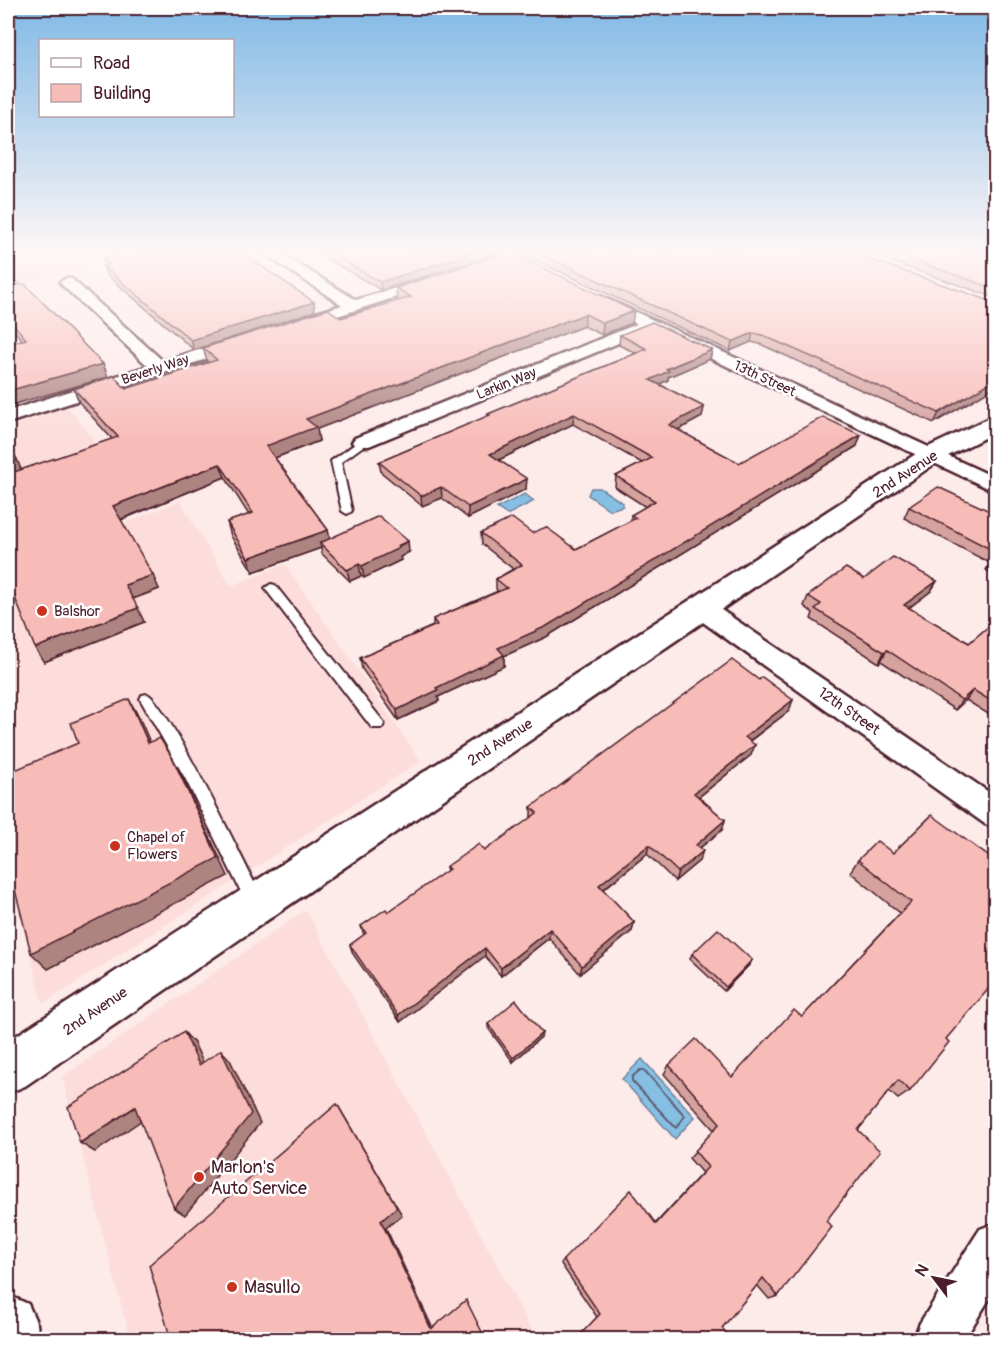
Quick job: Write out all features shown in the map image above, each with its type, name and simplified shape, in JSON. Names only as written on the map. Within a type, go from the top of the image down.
[{"type":"street","points":[[104,316],[160,368]]},
{"type":"street","points":[[279,330],[324,316]]},
{"type":"street","name":"13th Street","points":[[633,316],[996,486]]},
{"type":"street","name":"Larkin Way","points":[[362,442],[650,324]]},
{"type":"street","name":"Beverly Way","points":[[8,417],[257,337]]},
{"type":"street","name":"2nd Avenue","points":[[8,1068],[931,455],[996,422]]},
{"type":"street","name":"12th Street","points":[[702,609],[996,814]]},
{"type":"street","points":[[937,1340],[996,1245]]},
{"type":"street","points":[[8,1324],[10,1340]]},
{"type":"lane","points":[[347,511],[336,461],[362,442]]},
{"type":"lane","points":[[272,588],[376,724]]},
{"type":"lane","points":[[147,699],[174,741],[214,817],[255,904]]},
{"type":"shaded area","points":[[68,407],[115,468],[8,506],[8,427]]},
{"type":"shaded area","points":[[180,501],[231,586],[285,564],[421,761],[43,1004],[8,868],[8,569]]},
{"type":"shaded area","points":[[306,910],[537,1339],[130,1339],[62,1077]]},
{"type":"water","points":[[591,488],[600,488],[623,503],[623,506],[610,510],[588,495]]},
{"type":"water","points":[[525,494],[534,501],[507,515],[497,508]]},
{"type":"water","points":[[642,1059],[695,1117],[675,1139],[622,1079]]},
{"type":"building","points":[[8,316],[56,316],[103,364],[8,391],[8,344],[26,339]]},
{"type":"building","points":[[162,316],[269,316],[191,340]]},
{"type":"building","points":[[306,316],[338,316],[341,318],[348,316],[580,316],[306,419],[316,427],[266,446],[328,530],[248,558],[227,522],[253,513],[220,464],[113,506],[153,575],[125,585],[138,608],[35,648],[8,580],[8,474],[118,437],[74,389],[114,376],[126,389],[217,360],[203,348]]},
{"type":"building","points":[[589,316],[621,316],[603,323]]},
{"type":"building","points":[[675,316],[996,316],[996,379],[939,413],[762,335],[753,333],[732,342]]},
{"type":"building","points":[[652,322],[712,350],[666,369],[669,371],[650,380],[704,407],[669,425],[739,463],[823,417],[861,435],[547,626],[498,648],[504,655],[397,710],[360,658],[437,625],[433,619],[507,588],[496,579],[522,565],[481,533],[512,518],[532,533],[546,527],[576,549],[636,518],[631,515],[655,501],[616,476],[652,458],[574,414],[490,454],[527,479],[468,507],[441,487],[421,496],[379,462],[490,415],[488,414],[647,349],[620,335]]},
{"type":"building","points":[[8,446],[16,461],[8,464]]},
{"type":"building","points":[[938,487],[996,514],[996,552],[909,507]]},
{"type":"building","points":[[379,516],[408,541],[397,546],[399,548],[362,566],[359,564],[347,570],[320,543]]},
{"type":"building","points":[[893,557],[937,581],[904,605],[969,643],[996,620],[996,704],[973,690],[962,700],[887,650],[884,652],[815,609],[821,604],[808,596],[846,568],[864,579]]},
{"type":"building","points":[[732,660],[759,680],[762,677],[793,700],[745,737],[755,745],[694,793],[725,820],[696,845],[703,851],[678,872],[649,845],[599,885],[634,922],[582,966],[550,929],[501,968],[485,948],[398,1015],[350,945],[366,933],[361,926],[386,909],[388,912],[449,869],[446,867],[479,844],[484,851],[537,813],[531,807]]},
{"type":"building","name":"Chapel of Flowers","points":[[129,699],[148,743],[160,738],[173,759],[218,858],[31,953],[8,862],[8,773],[78,743],[71,723]]},
{"type":"building","points":[[932,815],[996,862],[996,980],[946,1039],[949,1042],[910,1091],[898,1080],[858,1130],[880,1151],[826,1221],[832,1227],[778,1296],[763,1278],[722,1328],[731,1340],[583,1340],[580,1335],[600,1314],[563,1260],[631,1190],[656,1224],[708,1167],[695,1151],[720,1123],[669,1065],[696,1039],[732,1077],[794,1010],[802,1017],[911,902],[858,860],[877,841],[893,853]]},
{"type":"building","points":[[718,929],[752,960],[726,987],[692,954]]},
{"type":"building","points":[[516,1000],[542,1033],[513,1058],[488,1024]]},
{"type":"building","points":[[184,1032],[199,1065],[221,1050],[251,1114],[174,1208],[135,1107],[80,1143],[68,1107]]},
{"type":"building","points":[[337,1104],[397,1207],[381,1221],[431,1329],[466,1300],[486,1340],[171,1340],[149,1265]]},
{"type":"place","name":"Balshor","points":[[42,611]]},
{"type":"place","name":"Chapel of Flowers","points":[[115,846]]},
{"type":"place","name":"Marlon's Auto Service","points":[[199,1177]]},
{"type":"place","name":"Masullo","points":[[232,1287]]}]
